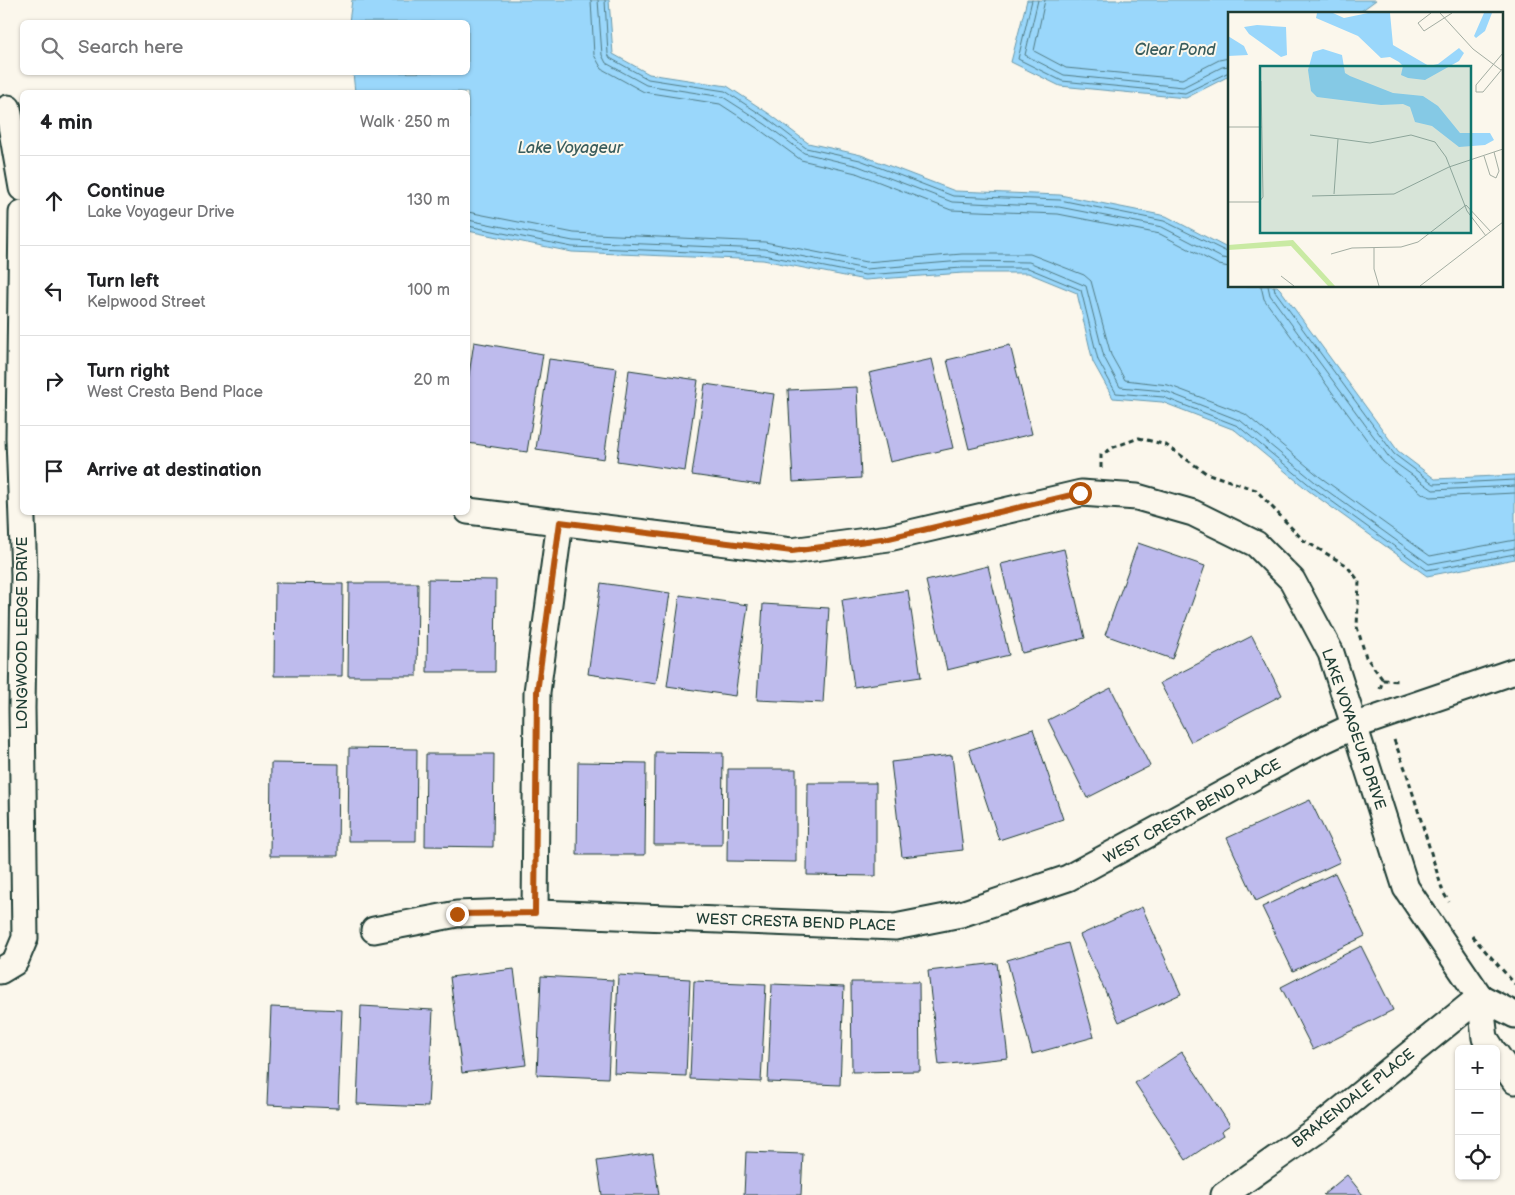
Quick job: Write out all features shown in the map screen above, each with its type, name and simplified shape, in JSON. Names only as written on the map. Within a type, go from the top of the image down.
[{"type":"street","points":[[8,108],[20,177]]},
{"type":"street","name":"LONGWOOD LEDGE DRIVE","points":[[7,967],[25,938],[22,708],[24,575],[10,438],[20,250]]},
{"type":"street","name":"LAKE VOYAGEUR DRIVE","points":[[470,510],[792,551],[889,538],[1080,493],[1138,498],[1193,513],[1256,544],[1292,580],[1331,653],[1406,888],[1480,997],[1485,1038],[1489,1045]]},
{"type":"street","points":[[535,913],[537,692],[560,522]]},
{"type":"street","name":"WEST CRESTA BEND PLACE","points":[[374,930],[457,914],[535,913],[895,927],[961,914],[1068,878],[1307,748],[1354,726],[1515,671]]},
{"type":"street","name":"LAKE VOYAGEUR DRIVE","points":[[1480,997],[1515,1015]]},
{"type":"street","name":"BRAKENDALE PLACE","points":[[1224,1195],[1315,1131],[1480,997]]},
{"type":"street","points":[[1500,1060],[1515,1081]]},
{"type":"path","points":[[1408,679],[1399,682],[1383,680],[1379,693],[1384,716],[1406,771],[1443,892],[1452,906]]},
{"type":"path","points":[[1472,935],[1515,984]]},
{"type":"water","name":"Lake Voyageur","points":[[352,0],[609,0],[613,54],[649,74],[727,86],[771,115],[808,143],[861,155],[955,191],[1060,195],[1166,216],[1228,248],[1228,288],[1279,288],[1398,451],[1435,479],[1515,475],[1515,559],[1427,576],[1309,491],[1235,430],[1162,402],[1113,398],[1093,362],[1077,293],[1028,273],[963,273],[865,280],[763,260],[572,252],[470,231],[470,90],[355,90],[353,75],[470,75],[470,20],[349,20]]},
{"type":"water","name":"Clear Pond","points":[[1027,0],[1376,0],[1360,12],[1228,12],[1228,77],[1186,98],[1060,86],[1011,62]]},
{"type":"building","points":[[474,342],[543,354],[527,452],[470,443],[470,368]]},
{"type":"building","points":[[1010,345],[1032,434],[969,449],[947,360]]},
{"type":"building","points":[[549,359],[617,368],[604,459],[536,449]]},
{"type":"building","points":[[932,359],[953,448],[890,462],[869,373]]},
{"type":"building","points":[[629,370],[698,380],[685,471],[617,461]]},
{"type":"building","points":[[705,384],[774,394],[760,485],[692,475]]},
{"type":"building","points":[[857,387],[861,478],[793,482],[788,390]]},
{"type":"building","points":[[1138,543],[1205,566],[1172,659],[1105,635]]},
{"type":"building","points":[[1064,549],[1085,638],[1022,653],[1001,564]]},
{"type":"building","points":[[988,566],[1009,655],[947,670],[926,581]]},
{"type":"building","points":[[428,579],[496,580],[495,672],[427,672]]},
{"type":"building","points":[[275,583],[343,584],[342,676],[274,676]]},
{"type":"building","points":[[349,583],[418,583],[417,676],[348,676]]},
{"type":"building","points":[[601,583],[670,593],[656,684],[588,674]]},
{"type":"building","points":[[908,590],[921,677],[854,687],[842,600]]},
{"type":"building","points":[[680,595],[748,605],[735,696],[667,686]]},
{"type":"building","points":[[763,604],[829,608],[823,703],[757,700]]},
{"type":"building","points":[[1252,636],[1282,695],[1191,742],[1160,683]]},
{"type":"building","points":[[1111,688],[1150,766],[1087,798],[1048,720]]},
{"type":"building","points":[[1033,729],[1063,819],[999,840],[969,750]]},
{"type":"building","points":[[349,748],[417,749],[416,841],[348,841]]},
{"type":"building","points":[[655,752],[723,753],[722,845],[654,845]]},
{"type":"building","points":[[426,754],[494,754],[493,847],[425,846]]},
{"type":"building","points":[[952,755],[963,850],[902,857],[891,762]]},
{"type":"building","points":[[578,762],[646,763],[645,855],[577,855]]},
{"type":"building","points":[[271,763],[339,764],[338,856],[270,856]]},
{"type":"building","points":[[728,769],[796,769],[796,862],[727,861]]},
{"type":"building","points":[[808,783],[876,783],[876,876],[807,875]]},
{"type":"building","points":[[1310,800],[1340,862],[1256,901],[1227,838]]},
{"type":"building","points":[[1335,873],[1365,936],[1293,971],[1262,907]]},
{"type":"building","points":[[1142,907],[1181,994],[1119,1022],[1080,935]]},
{"type":"building","points":[[1068,943],[1094,1037],[1032,1054],[1007,960]]},
{"type":"building","points":[[1361,946],[1393,1010],[1313,1050],[1281,987]]},
{"type":"building","points":[[997,963],[1008,1058],[939,1065],[928,971]]},
{"type":"building","points":[[514,969],[526,1065],[462,1073],[450,977]]},
{"type":"building","points":[[618,975],[690,979],[686,1076],[614,1073]]},
{"type":"building","points":[[541,976],[613,980],[608,1078],[537,1075]]},
{"type":"building","points":[[694,981],[766,984],[761,1082],[690,1079]]},
{"type":"building","points":[[851,982],[919,982],[920,1071],[852,1072]]},
{"type":"building","points":[[772,984],[844,987],[840,1085],[768,1082]]},
{"type":"building","points":[[361,1006],[433,1010],[428,1107],[357,1104]]},
{"type":"building","points":[[271,1007],[342,1010],[338,1108],[267,1105]]},
{"type":"building","points":[[1182,1052],[1230,1125],[1221,1131],[1223,1135],[1186,1160],[1135,1083]]},
{"type":"building","points":[[746,1152],[803,1154],[801,1195],[744,1195]]},
{"type":"building","points":[[653,1153],[659,1195],[602,1195],[597,1161]]},
{"type":"building","points":[[1347,1175],[1363,1195],[1323,1195]]},
{"type":"route","points":[[457,914],[535,913],[537,692],[560,522],[792,551],[889,538],[1080,493]]}]
